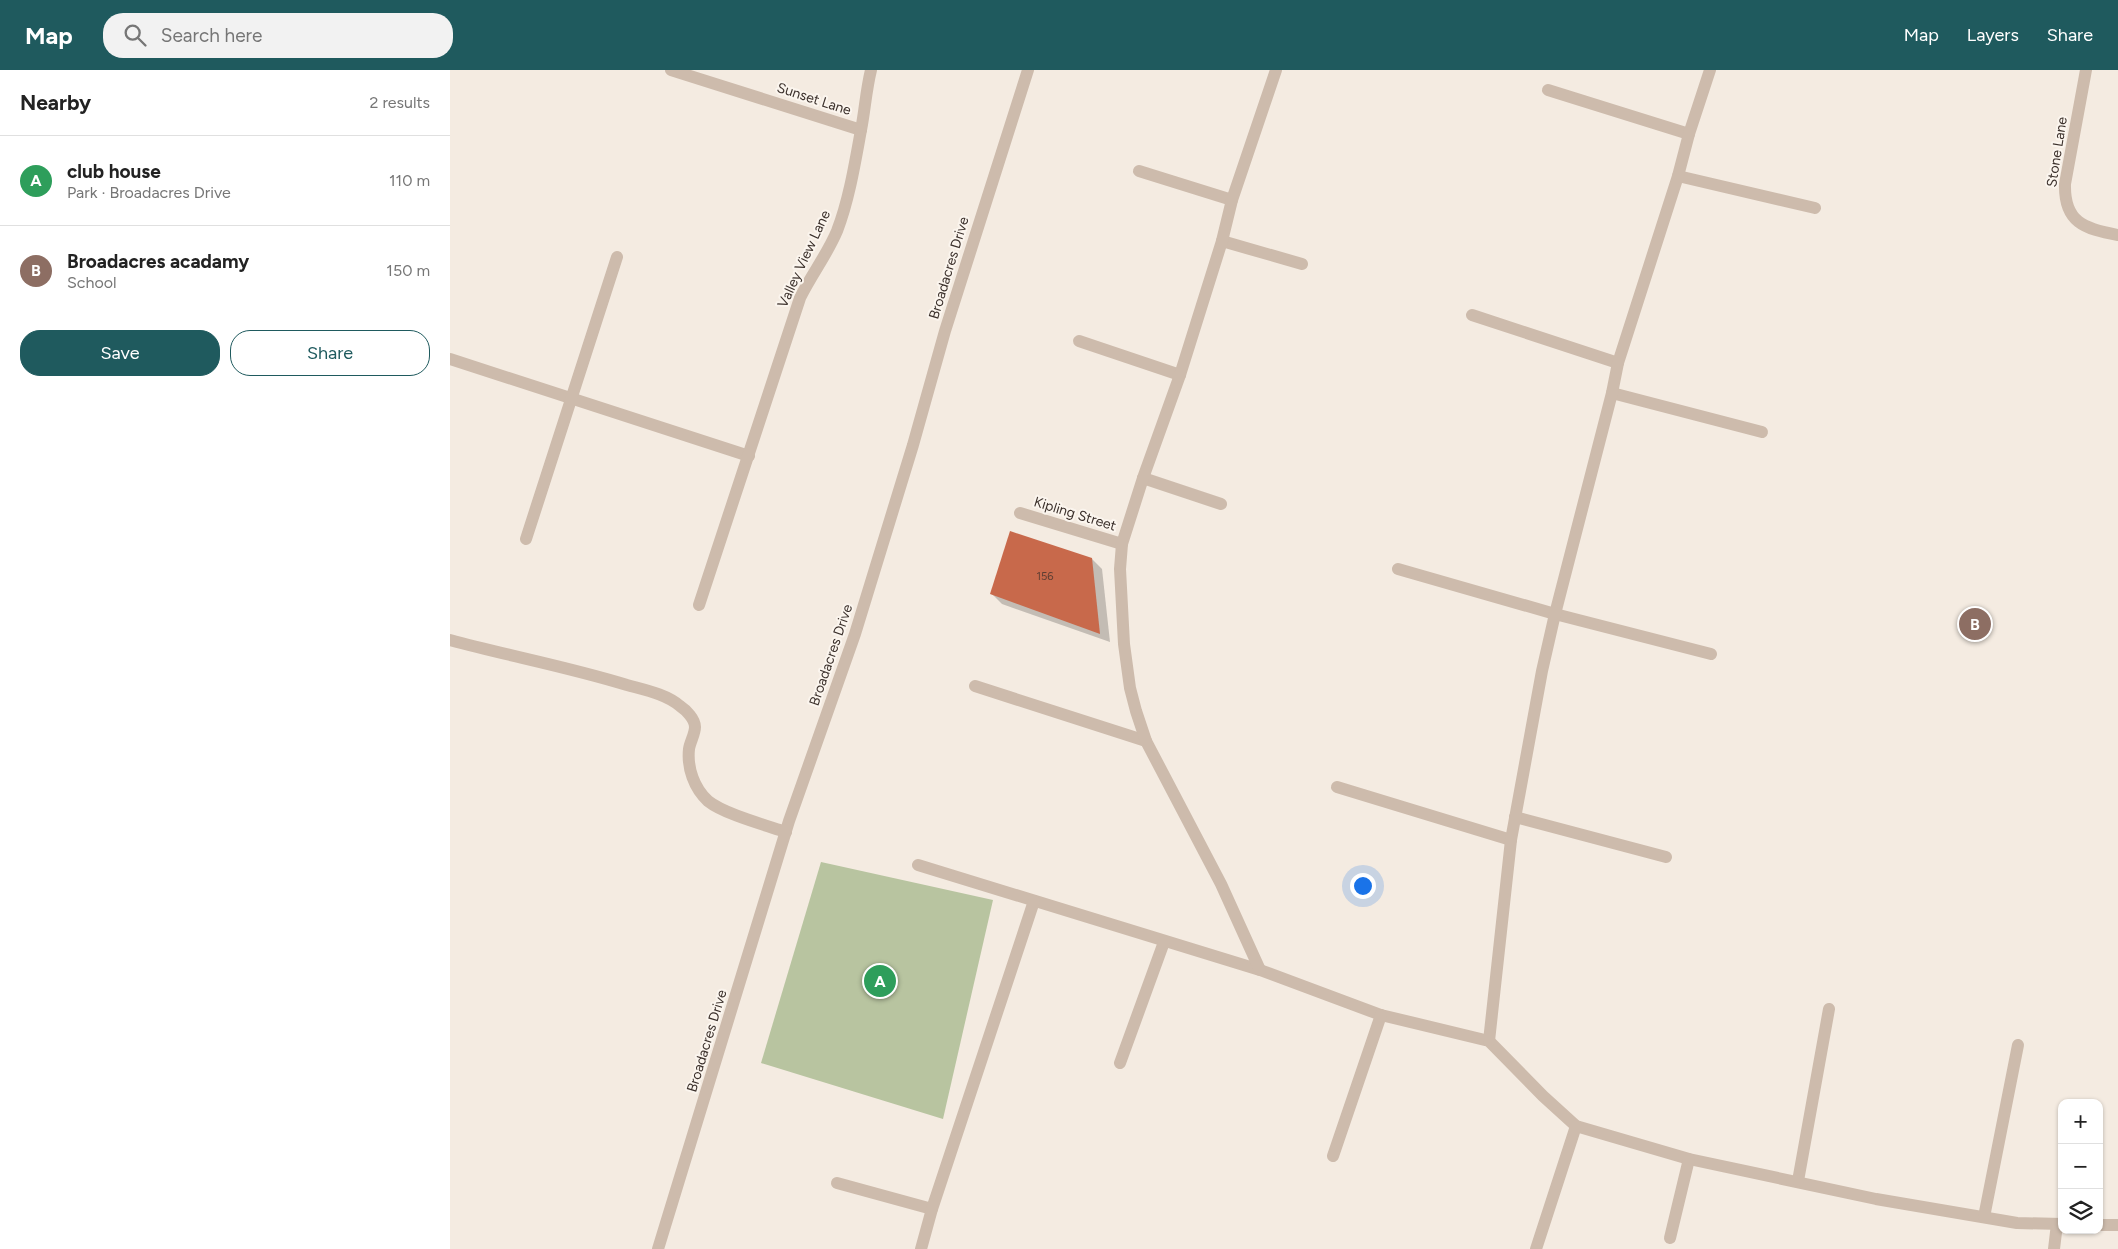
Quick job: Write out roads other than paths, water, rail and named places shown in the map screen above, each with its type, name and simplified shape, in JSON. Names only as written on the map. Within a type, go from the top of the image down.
[{"type":"street","name":"Sunset Lane","points":[[671,70],[861,130],[871,70]]},
{"type":"street","name":"Broadacres Drive","points":[[658,1249],[786,832],[855,634],[913,445],[945,331],[1028,70]]},
{"type":"street","points":[[1260,970],[1221,884],[1146,741],[1130,688],[1125,653],[1121,601],[1122,544],[1143,478],[1180,375],[1222,241],[1232,200],[1276,70]]},
{"type":"street","points":[[1489,1041],[1511,840],[1554,614],[1612,394],[1618,363],[1710,70]]},
{"type":"street","name":"Stone Lane","points":[[2086,70],[2065,184],[2065,198],[2068,209],[2076,221],[2086,226],[2118,235]]},
{"type":"street","points":[[1548,90],[1689,134]]},
{"type":"street","name":"Valley View Lane","points":[[699,605],[800,298],[836,231],[844,207],[861,130]]},
{"type":"street","points":[[1139,171],[1232,200]]},
{"type":"street","points":[[1678,176],[1815,208]]},
{"type":"street","points":[[1222,241],[1302,264]]},
{"type":"street","points":[[526,539],[617,257]]},
{"type":"street","points":[[1472,315],[1618,363]]},
{"type":"street","points":[[1079,341],[1180,375]]},
{"type":"street","points":[[450,359],[572,397],[749,456]]},
{"type":"street","points":[[1612,394],[1762,432]]},
{"type":"street","points":[[1143,478],[1221,504]]},
{"type":"street","name":"Kipling Street","points":[[1020,512],[1122,544]]},
{"type":"street","points":[[1398,569],[1554,614],[1711,654]]},
{"type":"street","points":[[450,640],[590,674],[660,695],[679,704],[693,720],[695,727],[689,750],[694,783],[709,801],[727,810],[786,832]]},
{"type":"street","points":[[975,686],[1146,741]]},
{"type":"street","points":[[1337,787],[1511,840]]},
{"type":"street","points":[[1515,817],[1666,857]]},
{"type":"street","points":[[918,865],[1260,970],[1381,1015],[1489,1041],[1543,1096],[1576,1126],[1689,1159],[1876,1199],[2017,1223],[2058,1224]]},
{"type":"street","points":[[921,1249],[932,1209],[1034,901]]},
{"type":"street","points":[[1120,1064],[1164,942]]},
{"type":"street","points":[[1798,1181],[1829,1008]]},
{"type":"street","points":[[1333,1156],[1381,1015]]},
{"type":"street","points":[[1984,1218],[2018,1045]]},
{"type":"street","points":[[1536,1249],[1576,1126]]},
{"type":"street","points":[[1670,1238],[1689,1159]]},
{"type":"street","points":[[837,1184],[932,1209]]},
{"type":"street","points":[[2103,1225],[2118,1225]]},
{"type":"street","points":[[2054,1249],[2058,1229]]},
{"type":"place","name":"Broadacres acadamy","points":[[1975,624]]},
{"type":"place","name":"club house","points":[[880,981]]}]
